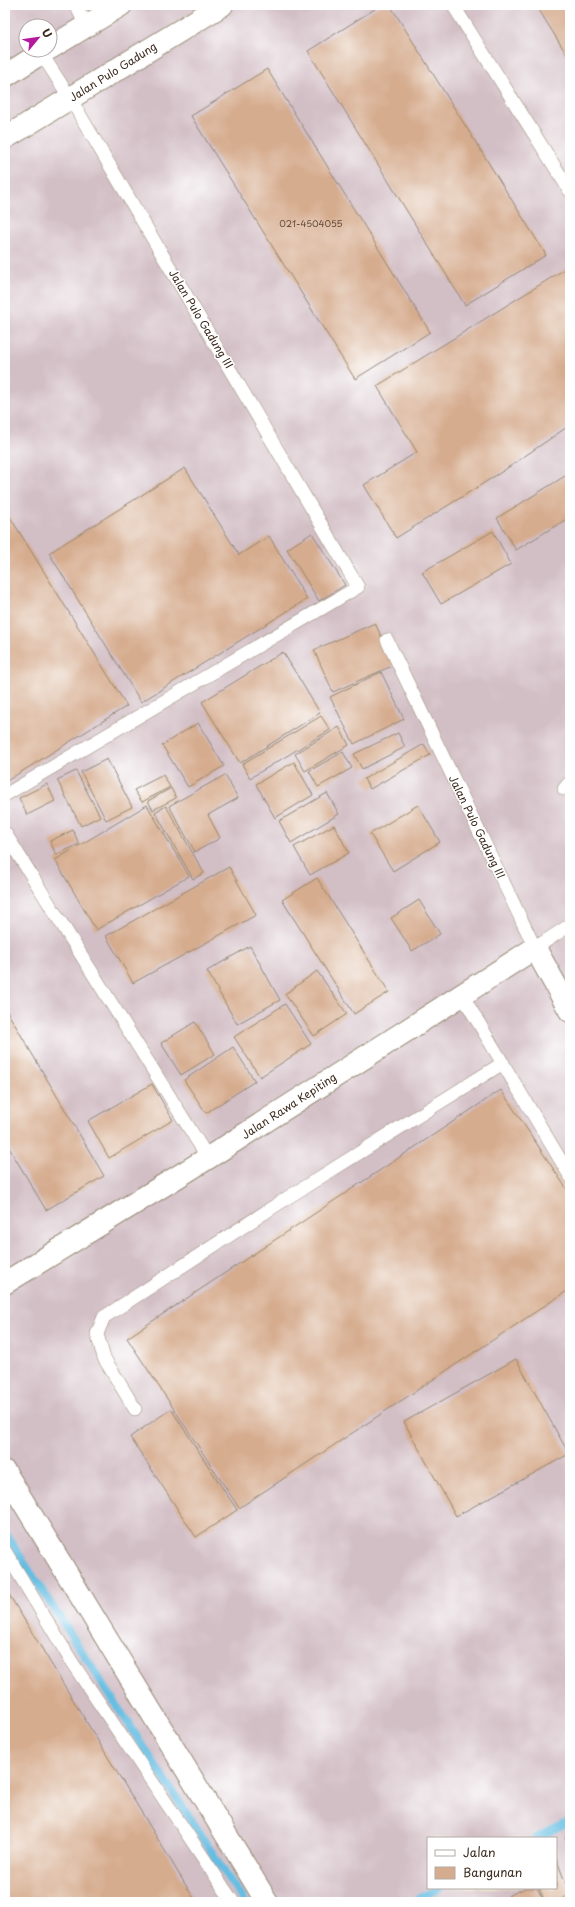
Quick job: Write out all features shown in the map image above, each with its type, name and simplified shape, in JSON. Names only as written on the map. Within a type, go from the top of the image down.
[{"type":"street","points":[[58,43],[122,5]]},
{"type":"street","name":"Jalan Pulo Gadung","points":[[5,138],[222,5]]},
{"type":"street","points":[[5,76],[33,58]]},
{"type":"street","name":"Jalan Rawa Kepiting","points":[[5,1283],[208,1158],[535,948]]},
{"type":"street","name":"Jalan Pulo Gadung III","points":[[535,948],[570,1011]]},
{"type":"street","points":[[5,1472],[267,1902]]},
{"type":"lane","points":[[76,5],[86,26]]},
{"type":"lane","points":[[453,5],[570,191]]},
{"type":"lane","name":"Jalan Pulo Gadung III","points":[[5,796],[358,587],[70,98],[50,58]]},
{"type":"lane","name":"Jalan Pulo Gadung III","points":[[387,640],[535,948]]},
{"type":"lane","points":[[5,833],[208,1158]]},
{"type":"lane","name":"Jalan Rawa Kepiting","points":[[535,948],[570,925]]},
{"type":"lane","points":[[462,995],[570,1176]]},
{"type":"lane","points":[[135,1409],[104,1358],[97,1334],[104,1317],[287,1198],[503,1063]]},
{"type":"lane","points":[[5,1551],[73,1664],[233,1902]]},
{"type":"shaded area","points":[[5,5],[570,5],[570,1891],[550,1902],[5,1902]]},
{"type":"building","points":[[381,5],[390,5],[546,255],[465,305],[308,51]]},
{"type":"building","points":[[536,5],[570,5],[570,60]]},
{"type":"building","points":[[267,69],[430,332],[355,379],[191,116]]},
{"type":"building","points":[[570,266],[570,425],[503,471],[396,538],[364,485],[417,452],[377,386]]},
{"type":"building","points":[[185,468],[239,555],[269,536],[307,599],[141,702],[49,553]]},
{"type":"building","points":[[570,473],[570,517],[516,550],[497,518]]},
{"type":"building","points":[[5,509],[127,706],[5,782]]},
{"type":"building","points":[[493,531],[511,564],[441,604],[422,572]]},
{"type":"building","points":[[312,533],[345,585],[319,601],[287,549]]},
{"type":"building","points":[[375,623],[394,665],[333,692],[314,650]]},
{"type":"building","points":[[283,652],[320,713],[240,763],[202,702]]},
{"type":"building","points":[[381,672],[404,719],[354,744],[330,697]]},
{"type":"building","points":[[321,716],[330,730],[250,778],[242,764]]},
{"type":"building","points":[[198,723],[224,766],[188,787],[162,745]]},
{"type":"building","points":[[339,727],[349,745],[305,771],[295,754]]},
{"type":"building","points":[[398,733],[405,747],[362,769],[354,754]]},
{"type":"building","points":[[424,744],[430,755],[370,789],[364,779]]},
{"type":"building","points":[[343,752],[352,768],[318,787],[309,771]]},
{"type":"building","points":[[107,759],[132,807],[106,820],[81,772]]},
{"type":"building","points":[[294,762],[313,795],[275,818],[256,784]]},
{"type":"building","points":[[76,771],[100,816],[81,826],[57,780]]},
{"type":"building","points":[[163,775],[170,787],[142,802],[134,790]]},
{"type":"building","points":[[225,775],[238,798],[208,815],[220,838],[195,852],[169,806]]},
{"type":"building","points":[[47,784],[55,801],[27,815],[19,798]]},
{"type":"building","points":[[171,788],[176,798],[153,810],[148,801]]},
{"type":"building","points":[[327,793],[339,814],[291,843],[279,821]]},
{"type":"building","points":[[147,805],[189,876],[96,930],[55,860]]},
{"type":"building","points":[[418,805],[440,842],[393,871],[370,834]]},
{"type":"building","points":[[166,806],[204,873],[193,879],[155,812]]},
{"type":"building","points":[[334,825],[349,853],[310,875],[294,847]]},
{"type":"building","points":[[73,830],[79,844],[56,855],[50,841]]},
{"type":"building","points":[[229,867],[256,915],[133,983],[106,936]]},
{"type":"building","points":[[317,878],[389,992],[354,1014],[282,900]]},
{"type":"building","points":[[419,900],[440,934],[412,951],[391,918]]},
{"type":"building","points":[[250,946],[280,1000],[237,1024],[207,971]]},
{"type":"building","points":[[317,971],[347,1014],[314,1036],[285,994]]},
{"type":"building","points":[[285,1004],[311,1044],[260,1077],[234,1037]]},
{"type":"building","points":[[5,1008],[104,1176],[46,1210],[5,1141]]},
{"type":"building","points":[[195,1022],[215,1054],[181,1075],[161,1043]]},
{"type":"building","points":[[233,1047],[255,1081],[206,1113],[184,1080]]},
{"type":"building","points":[[152,1084],[173,1120],[109,1158],[88,1121]]},
{"type":"building","points":[[501,1090],[570,1194],[570,1289],[239,1508],[127,1338]]},
{"type":"building","points":[[516,1359],[569,1454],[456,1516],[404,1422]]},
{"type":"building","points":[[171,1409],[237,1510],[196,1537],[130,1437]]},
{"type":"building","points":[[5,1588],[196,1902],[5,1902]]},
{"type":"building","points":[[570,1835],[570,1848],[565,1837]]},
{"type":"building","points":[[557,1861],[570,1895],[554,1902],[545,1902],[539,1889],[557,1889]]},
{"type":"building","points":[[523,1889],[538,1889],[543,1900],[539,1902],[510,1902],[508,1896]]},
{"type":"waterway","points":[[5,1533],[244,1902]]},
{"type":"waterway","points":[[538,1837],[570,1821]]},
{"type":"waterway","points":[[412,1902],[437,1889]]}]
